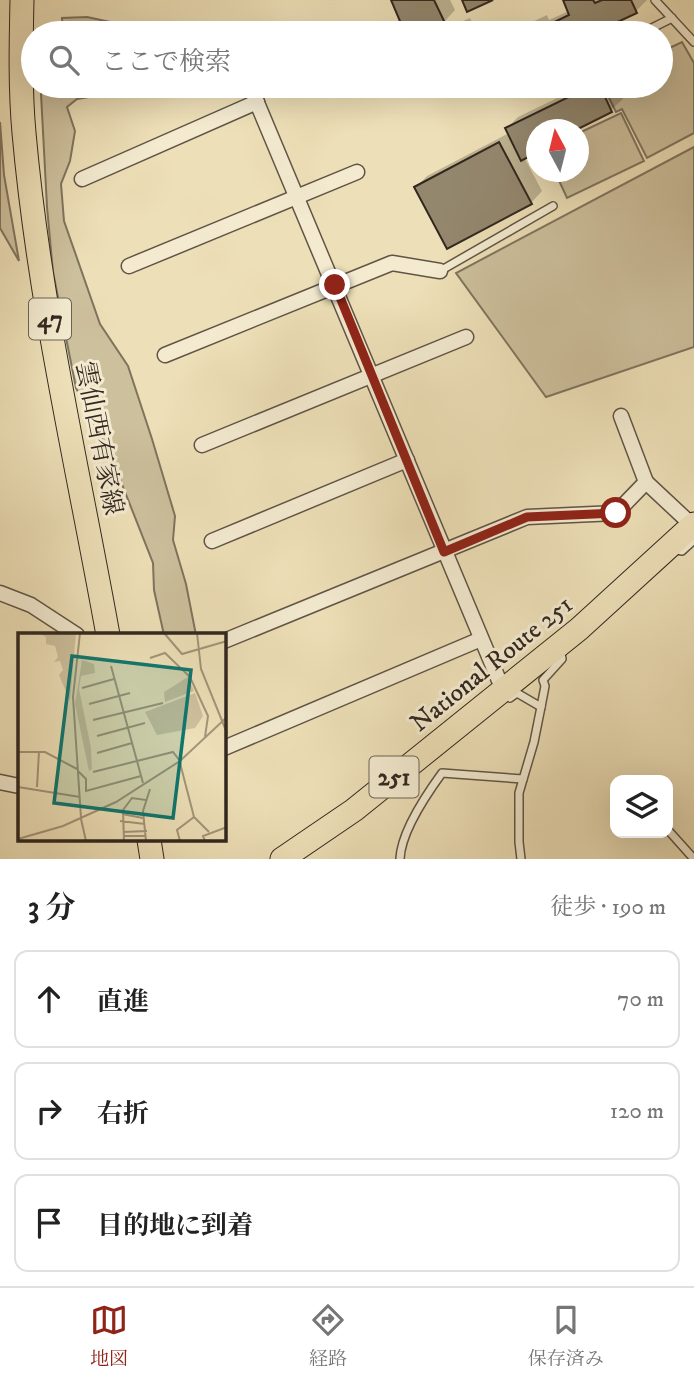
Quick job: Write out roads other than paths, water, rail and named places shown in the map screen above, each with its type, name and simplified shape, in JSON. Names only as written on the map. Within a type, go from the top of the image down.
[{"type":"main road","name":"雲仙西有家線","points":[[22,0],[22,21]]},
{"type":"main road","name":"雲仙西有家線","points":[[23,98],[36,235],[108,633]]},
{"type":"main road","name":"National Route 251","points":[[282,859],[354,810],[495,703],[668,548],[694,530]]},
{"type":"street","points":[[255,98],[481,639],[495,703]]},
{"type":"street","points":[[82,179],[257,102]]},
{"type":"street","points":[[129,266],[357,172]]},
{"type":"street","points":[[165,355],[392,264],[440,271]]},
{"type":"street","points":[[202,445],[466,337]]},
{"type":"street","points":[[621,416],[646,482],[694,530]]},
{"type":"street","points":[[212,541],[407,460]]},
{"type":"street","points":[[226,641],[527,517],[616,513],[646,482]]},
{"type":"street","points":[[0,593],[31,605],[74,633]]},
{"type":"street","points":[[226,747],[481,639]]},
{"type":"street","points":[[0,782],[18,786]]},
{"type":"lane","points":[[655,0],[694,42]]},
{"type":"lane","points":[[667,21],[673,18]]},
{"type":"lane","points":[[440,271],[553,206]]},
{"type":"lane","points":[[521,859],[519,793],[541,707],[545,686],[543,680],[562,659],[559,645]]},
{"type":"lane","points":[[495,703],[517,693],[541,707]]},
{"type":"lane","points":[[400,859],[401,847],[427,793],[442,773],[523,779]]},
{"type":"lane","points":[[673,836],[694,859]]}]
